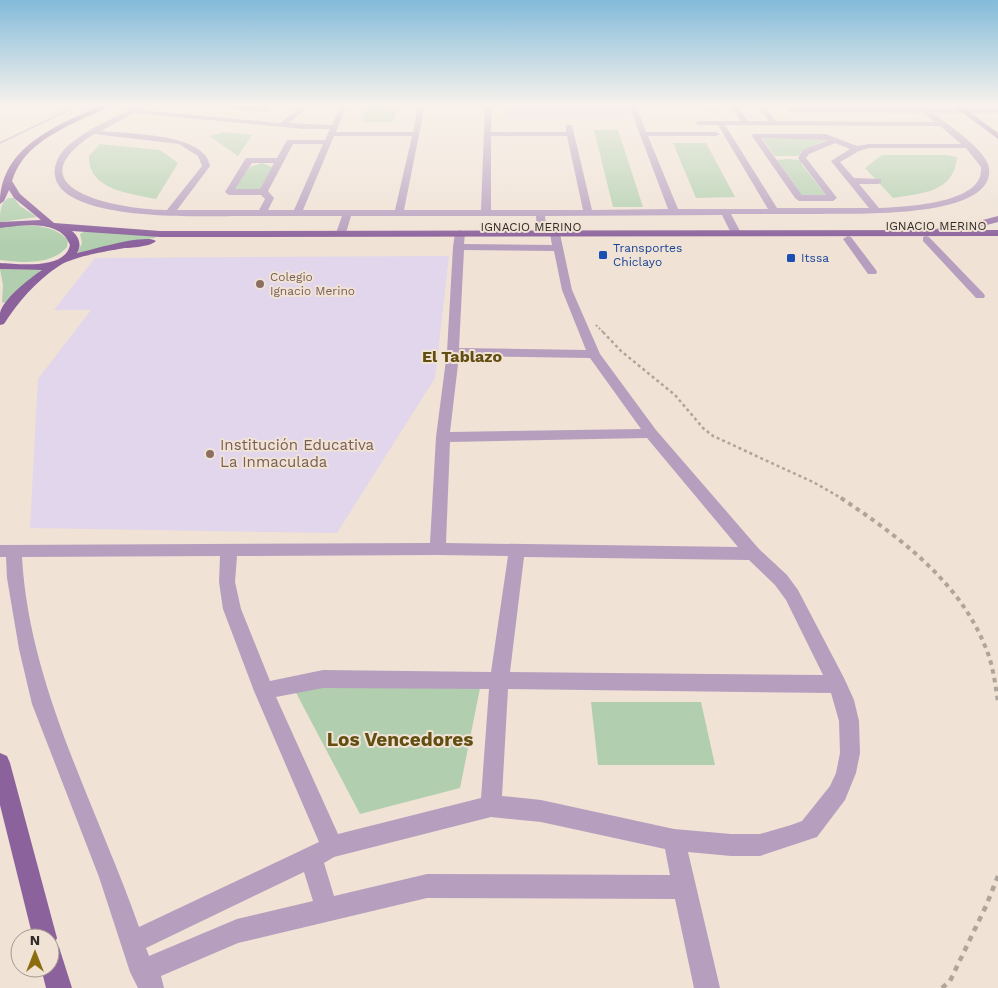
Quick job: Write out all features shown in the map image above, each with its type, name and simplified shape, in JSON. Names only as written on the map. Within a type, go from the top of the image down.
[{"type":"main road","points":[[0,201],[16,162],[26,151]]},
{"type":"main road","points":[[0,322],[10,305],[30,283],[64,261],[75,249],[74,239],[70,234],[56,226],[17,196],[8,181]]},
{"type":"main road","points":[[0,225],[29,222],[56,226],[160,234],[341,233],[459,240],[736,233],[927,236],[997,229]]},
{"type":"main road","name":"IGNACIO MERINO","points":[[553,239],[848,239],[927,236],[997,229]]},
{"type":"main road","name":"IGNACIO MERINO","points":[[0,266],[47,266],[118,246],[156,240],[459,240]]},
{"type":"main road","points":[[0,763],[42,928]]},
{"type":"street","points":[[68,151],[59,166],[59,178],[69,190],[78,196],[105,206],[138,212],[170,213],[588,213],[908,210],[959,198],[975,189],[983,178],[985,167],[973,151]]},
{"type":"street","points":[[170,213],[206,166],[204,158],[196,151]]},
{"type":"street","points":[[263,192],[284,151]]},
{"type":"street","points":[[297,213],[324,151]]},
{"type":"street","points":[[399,213],[412,151]]},
{"type":"street","points":[[486,213],[487,151]]},
{"type":"street","points":[[574,151],[588,213]]},
{"type":"street","points":[[650,151],[674,212]]},
{"type":"street","points":[[737,151],[775,212]]},
{"type":"street","points":[[766,151],[799,198],[833,198],[802,158],[808,151]]},
{"type":"street","points":[[852,151],[835,161],[877,211]]},
{"type":"street","points":[[262,213],[270,198],[263,192],[229,192],[249,160],[279,160]]},
{"type":"street","points":[[852,181],[878,181]]},
{"type":"street","points":[[725,212],[736,233]]},
{"type":"street","points":[[341,233],[347,213]]},
{"type":"street","points":[[133,942],[332,847],[491,806],[541,811],[674,840],[760,844],[809,829],[838,793],[846,774],[850,753],[849,721],[844,700],[837,684],[792,595],[781,580],[753,554],[651,432],[594,354],[576,315],[553,239],[540,213]]},
{"type":"street","points":[[927,236],[980,296]]},
{"type":"street","points":[[438,549],[443,437],[453,352],[459,240],[553,239]]},
{"type":"street","points":[[848,239],[872,272]]},
{"type":"street","points":[[453,352],[594,354]]},
{"type":"street","points":[[443,437],[627,435],[651,432]]},
{"type":"street","points":[[683,887],[427,886],[237,931],[147,980],[110,877],[42,704],[28,649],[15,578],[7,552],[438,549],[753,554]]},
{"type":"street","points":[[229,550],[227,582],[232,609],[264,690],[332,847]]},
{"type":"street","points":[[491,806],[499,681],[517,550]]},
{"type":"street","points":[[264,690],[323,679],[837,684]]},
{"type":"street","points":[[674,840],[707,988]]},
{"type":"street","points":[[311,857],[327,910]]},
{"type":"path","points":[[592,320],[621,351],[675,395],[698,423],[713,436],[829,490],[875,522],[952,588],[968,609],[978,628],[990,660],[997,686],[998,702]]},
{"type":"path","points":[[942,988],[950,981],[986,906],[998,876]]},
{"type":"shaded area","name":"Institución Educativa La Inmaculada","points":[[449,256],[435,378],[337,533],[30,528],[38,379],[91,310],[54,310],[95,258]]},
{"type":"green space","points":[[93,151],[162,151],[178,163],[156,199],[123,192],[103,183],[95,176],[90,167],[89,156]]},
{"type":"green space","points":[[231,151],[241,151],[238,156]]},
{"type":"green space","points":[[599,151],[625,151],[643,207],[613,207]]},
{"type":"green space","points":[[676,151],[710,151],[735,197],[696,198]]},
{"type":"green space","points":[[771,151],[803,151],[799,156],[775,156]]},
{"type":"green space","points":[[882,155],[946,155],[957,157],[955,169],[950,178],[943,184],[935,189],[915,195],[893,198],[865,168]]},
{"type":"green space","points":[[777,160],[801,160],[802,165],[826,195],[802,195]]},
{"type":"green space","points":[[262,163],[272,167],[260,189],[234,189],[250,167]]},
{"type":"green space","points":[[9,198],[14,198],[20,206],[37,217],[0,222],[2,205]]},
{"type":"green space","points":[[17,225],[51,229],[68,240],[67,247],[61,253],[45,260],[18,262],[0,260],[0,227]]},
{"type":"green space","points":[[85,231],[156,236],[155,238],[119,243],[79,253],[82,243],[80,234]]},
{"type":"green space","points":[[0,269],[42,270],[4,303],[2,302],[3,285]]},
{"type":"green space","points":[[293,687],[480,688],[460,788],[360,814]]},
{"type":"green space","points":[[591,702],[701,702],[715,765],[598,765]]},
{"type":"place","name":"Transportes Chiclayo","points":[[603,255]]},
{"type":"place","name":"Itssa","points":[[791,258]]},
{"type":"place","name":"Colegio Ignacio Merino","points":[[260,284]]},
{"type":"place","name":"Institución Educativa La Inmaculada","points":[[210,454]]},
{"type":"district","name":"El Tablazo","points":[[462,356]]},
{"type":"district","name":"Los Vencedores","points":[[400,739]]}]
